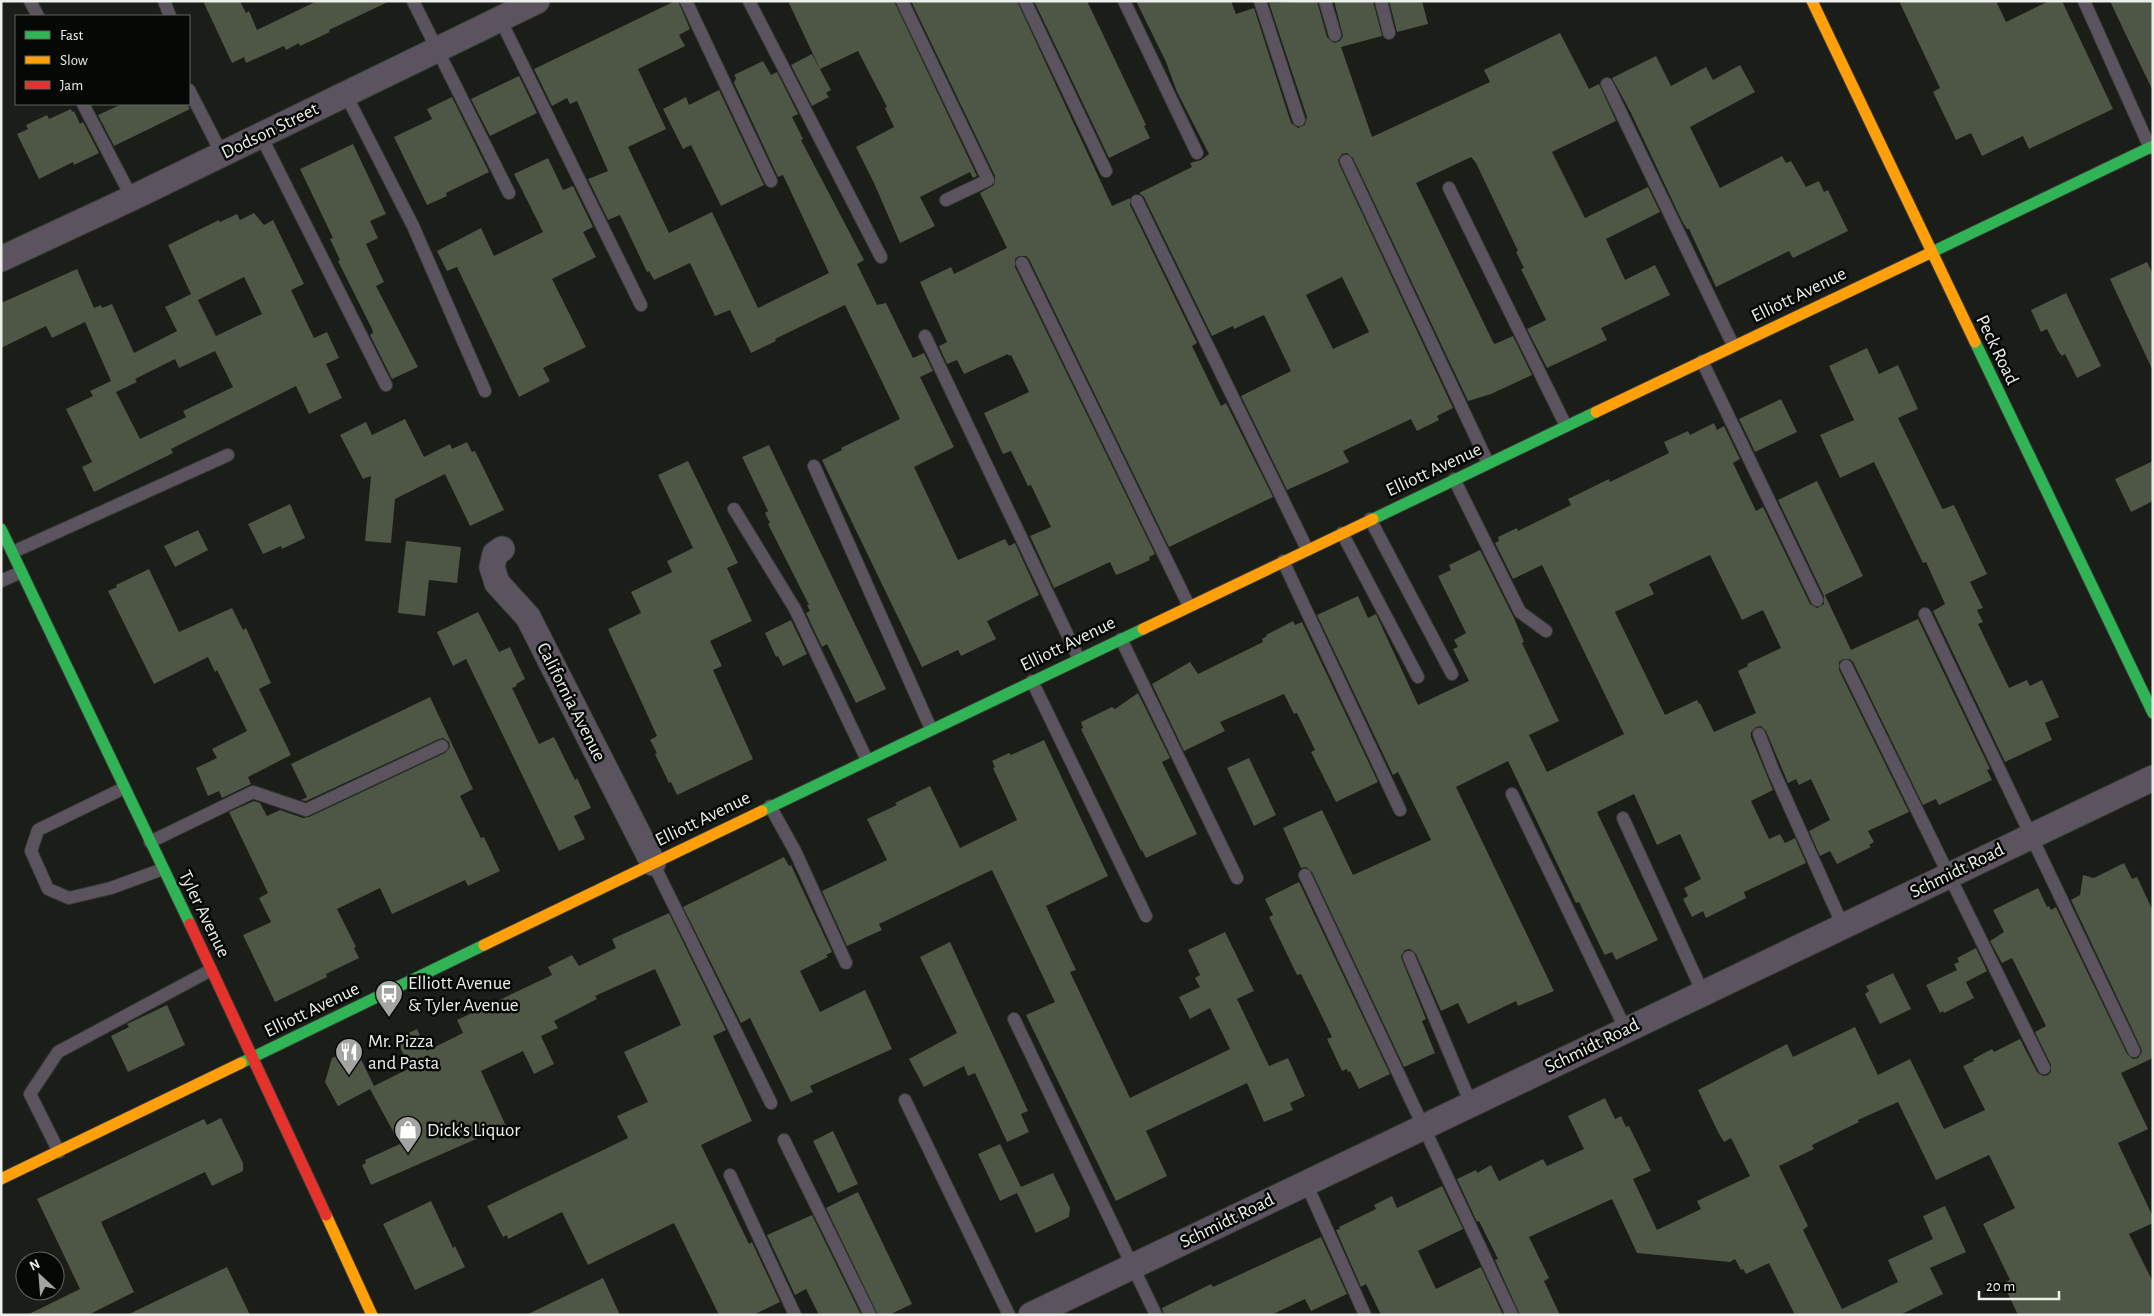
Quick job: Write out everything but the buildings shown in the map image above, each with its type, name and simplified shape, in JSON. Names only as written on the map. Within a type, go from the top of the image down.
[{"type":"street","name":"Dodson Street","points":[[1,259],[261,136],[537,1]]},
{"type":"street","name":"Peck Road","points":[[1812,1],[1930,251],[2153,712]]},
{"type":"street","name":"Elliott Avenue","points":[[1,1179],[254,1058],[770,806],[2151,147]]},
{"type":"street","name":"Tyler Avenue","points":[[1,529],[254,1058],[372,1315]]},
{"type":"street","name":"California Avenue","points":[[502,549],[495,554],[492,566],[497,583],[528,617],[653,863]]},
{"type":"street","name":"Schmidt Road","points":[[1034,1314],[2153,778]]},
{"type":"lane","points":[[30,1],[37,15]]},
{"type":"lane","points":[[164,1],[170,15]]},
{"type":"lane","points":[[413,1],[509,193]]},
{"type":"lane","points":[[686,1],[771,181]]},
{"type":"lane","points":[[749,1],[880,258]]},
{"type":"lane","points":[[902,1],[988,180],[946,200]]},
{"type":"lane","points":[[1025,1],[1106,171]]},
{"type":"lane","points":[[1124,1],[1197,153]]},
{"type":"lane","points":[[1260,1],[1299,120]]},
{"type":"lane","points":[[1326,1],[1335,35]]},
{"type":"lane","points":[[1381,1],[1389,33]]},
{"type":"lane","points":[[2084,1],[2151,147]]},
{"type":"lane","points":[[500,19],[641,305]]},
{"type":"lane","points":[[1607,84],[1733,345]]},
{"type":"lane","points":[[190,92],[222,154]]},
{"type":"lane","points":[[346,95],[413,226],[485,391]]},
{"type":"lane","points":[[84,105],[132,198]]},
{"type":"lane","points":[[261,136],[386,385]]},
{"type":"lane","points":[[1346,161],[1488,463]]},
{"type":"lane","points":[[1449,188],[1566,426]]},
{"type":"lane","points":[[1137,201],[1307,550]]},
{"type":"lane","points":[[1022,263],[1189,606]]},
{"type":"lane","points":[[925,336],[1079,659]]},
{"type":"lane","points":[[1702,361],[1817,600]]},
{"type":"lane","points":[[13,552],[228,455]]},
{"type":"lane","points":[[814,466],[931,729]]},
{"type":"lane","points":[[1454,479],[1520,612],[1546,631]]},
{"type":"lane","points":[[734,510],[795,608],[867,760]]},
{"type":"lane","points":[[1370,519],[1452,674]]},
{"type":"lane","points":[[1342,533],[1418,677]]},
{"type":"lane","points":[[1283,561],[1400,810]]},
{"type":"lane","points":[[1,581],[21,572]]},
{"type":"lane","points":[[1925,614],[2134,1051]]},
{"type":"lane","points":[[1121,639],[1237,878]]},
{"type":"lane","points":[[1846,666],[2044,1068]]},
{"type":"lane","points":[[1032,681],[1146,916]]},
{"type":"lane","points":[[1759,734],[1773,770],[1844,926]]},
{"type":"lane","points":[[150,842],[253,792],[306,810],[442,746]]},
{"type":"lane","points":[[124,788],[38,830],[31,851],[48,889],[69,898],[111,888],[163,868]]},
{"type":"lane","points":[[1512,794],[1626,1030]]},
{"type":"lane","points":[[770,806],[796,853],[846,963]]},
{"type":"lane","points":[[1623,818],[1703,993]]},
{"type":"lane","points":[[653,863],[771,1103]]},
{"type":"lane","points":[[1304,875],[1512,1315]]},
{"type":"lane","points":[[1409,957],[1471,1104]]},
{"type":"lane","points":[[58,1152],[30,1094],[58,1052],[212,970]]},
{"type":"lane","points":[[1014,1019],[1156,1315]]},
{"type":"lane","points":[[905,1100],[1009,1315]]},
{"type":"lane","points":[[784,1140],[870,1315]]},
{"type":"lane","points":[[730,1174],[795,1315]]},
{"type":"lane","points":[[1306,1183],[1365,1315]]},
{"type":"traffic: fast","points":[[1928,254],[2153,146]]},
{"type":"traffic: fast","points":[[1975,342],[2153,713]]},
{"type":"traffic: fast","points":[[1373,519],[1596,412]]},
{"type":"traffic: fast","points":[[1,529],[190,924]]},
{"type":"traffic: fast","points":[[762,811],[1143,629]]},
{"type":"traffic: fast","points":[[241,1063],[484,945]]},
{"type":"traffic: slow","points":[[1812,1],[1975,342]]},
{"type":"traffic: slow","points":[[1596,412],[1928,254]]},
{"type":"traffic: slow","points":[[1143,629],[1373,519]]},
{"type":"traffic: slow","points":[[484,945],[762,811]]},
{"type":"traffic: slow","points":[[1,1179],[241,1063]]},
{"type":"traffic: slow","points":[[326,1215],[372,1315]]},
{"type":"traffic: jam","points":[[190,924],[326,1215]]},
{"type":"place","name":"Elliott Avenue & Tyler Avenue","points":[[389,1018]]},
{"type":"place","name":"Mr. Pizza and Pasta","points":[[349,1076]]},
{"type":"place","name":"Dick's Liquor","points":[[408,1154]]}]
